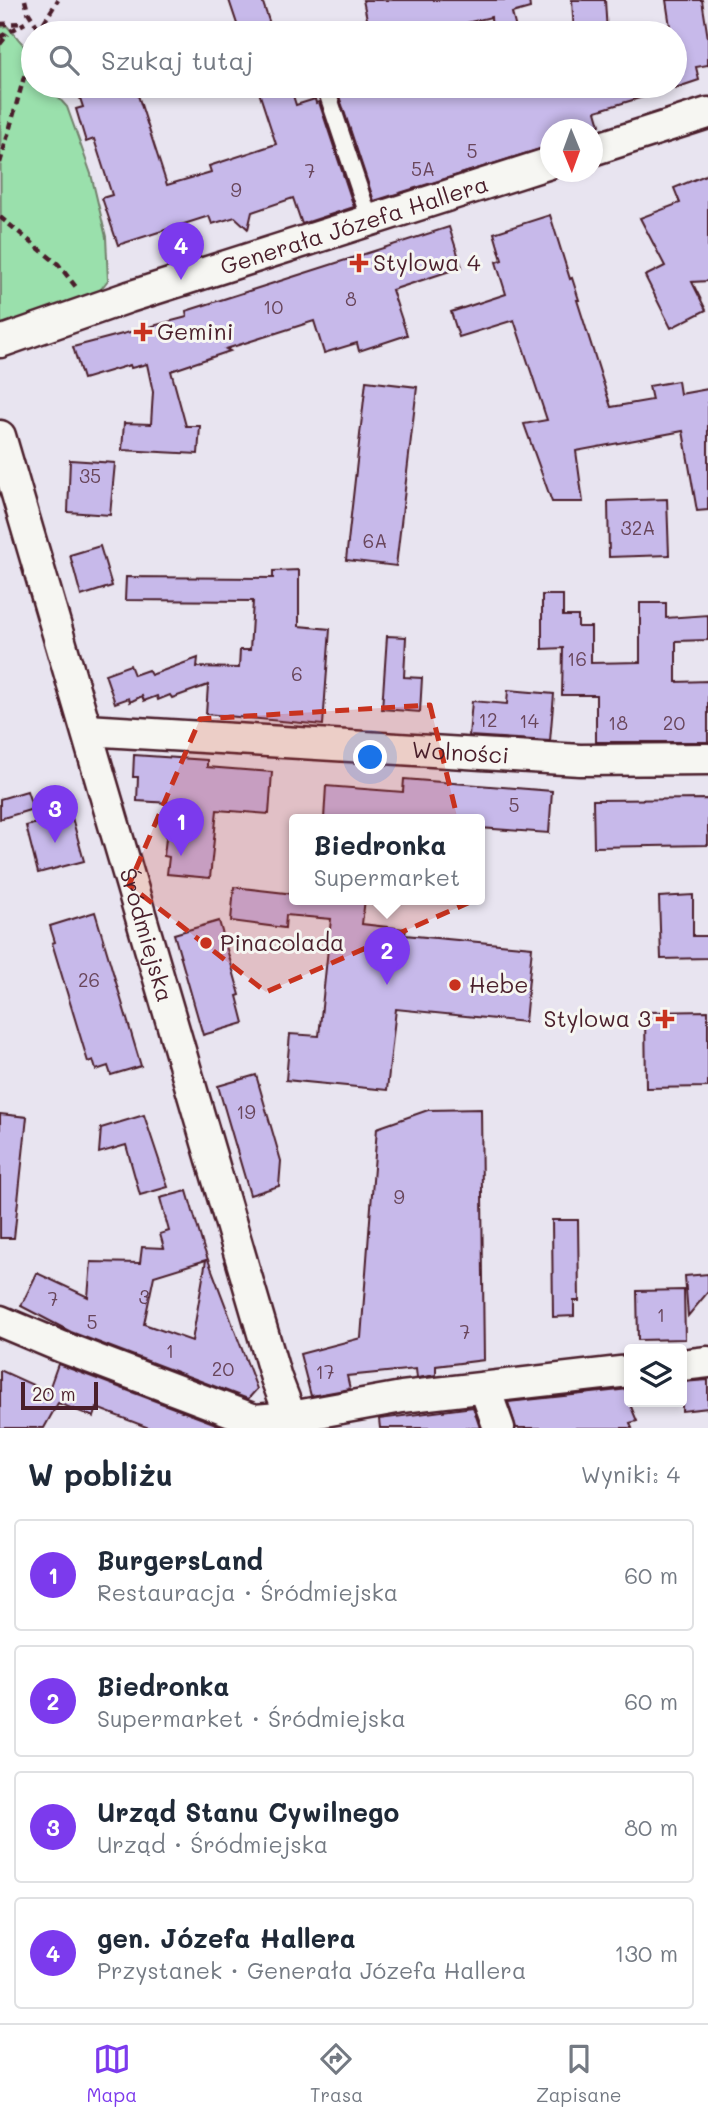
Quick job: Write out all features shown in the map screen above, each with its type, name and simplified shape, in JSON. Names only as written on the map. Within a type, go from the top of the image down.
[{"type":"street","points":[[603,147],[708,113]]},
{"type":"street","name":"Generała Józefa Hallera","points":[[0,342],[129,297],[540,167]]},
{"type":"street","name":"Śródmiejska","points":[[0,436],[6,482],[87,730],[276,1378],[294,1424]]},
{"type":"street","name":"Wolności","points":[[87,730],[580,760],[708,759]]},
{"type":"street","points":[[0,1321],[255,1420],[294,1424],[402,1397],[624,1372]]},
{"type":"street","points":[[687,1364],[708,1362]]},
{"type":"street","points":[[485,1389],[499,1428]]},
{"type":"lane","points":[[329,98],[370,221]]},
{"type":"path","points":[[25,0],[33,21]]},
{"type":"path","points":[[44,21],[58,0]]},
{"type":"path","points":[[0,24],[21,23]]},
{"type":"path","points":[[0,37],[21,25]]},
{"type":"path","points":[[0,44],[11,31]]},
{"type":"path","points":[[0,163],[21,88]]},
{"type":"path","points":[[0,217],[58,264],[82,294]]},
{"type":"highlighted area","points":[[430,705],[477,899],[266,992],[129,885],[200,719]]},
{"type":"green space","points":[[7,26],[21,42],[21,98],[59,98],[67,107],[91,174],[106,237],[108,280],[91,302],[47,315],[1,324],[0,27]]},
{"type":"building","points":[[229,0],[262,0],[269,21],[236,21]]},
{"type":"building","points":[[363,0],[529,0],[530,8],[512,13],[514,21],[491,21],[491,17],[474,21],[367,21]]},
{"type":"building","points":[[572,0],[605,0],[606,21],[573,21]]},
{"type":"building","points":[[666,0],[702,0],[708,38],[708,65],[696,67],[699,80],[687,84],[687,21],[669,21]]},
{"type":"building","points":[[80,98],[139,98],[167,185],[211,172],[209,166],[276,144],[261,98],[294,98],[296,105],[315,99],[316,103],[319,102],[354,207],[302,224],[293,198],[252,212],[248,229],[235,217],[212,224],[209,216],[118,245],[102,198],[112,195],[94,139],[86,142],[76,109],[83,107]]},
{"type":"building","points":[[340,98],[640,98],[596,111],[598,119],[540,119],[540,149],[374,201]]},
{"type":"building","points":[[708,174],[708,281],[692,282],[706,310],[671,328],[645,276],[665,266],[640,218],[680,203],[674,188]]},
{"type":"building","points":[[550,215],[611,407],[652,400],[649,386],[678,381],[680,394],[708,389],[708,510],[697,511],[683,431],[576,451],[583,502],[552,502],[524,424],[547,420],[514,320],[459,337],[451,312],[506,294],[496,262],[502,260],[494,233]]},
{"type":"building","points":[[449,227],[462,267],[392,290],[407,335],[359,351],[357,343],[324,353],[314,321],[226,349],[230,351],[171,371],[186,426],[200,426],[198,454],[122,450],[124,423],[151,424],[153,392],[147,364],[131,368],[130,365],[83,379],[73,347],[187,317],[186,311]]},
{"type":"building","points":[[366,381],[417,387],[396,566],[346,560]]},
{"type":"building","points":[[70,460],[115,463],[110,515],[68,512]]},
{"type":"building","points":[[667,499],[669,555],[609,557],[608,501]]},
{"type":"building","points":[[100,546],[112,586],[81,596],[70,555]]},
{"type":"building","points":[[299,570],[299,626],[330,629],[323,725],[206,714],[208,685],[172,698],[170,695],[158,700],[157,696],[144,701],[142,696],[130,702],[129,698],[115,703],[105,674],[130,665],[134,675],[148,670],[151,675],[198,658],[197,667],[239,668],[240,650],[250,650],[253,601],[125,600],[126,577],[273,578],[273,571]]},
{"type":"building","points":[[542,595],[563,595],[563,616],[578,616],[578,627],[591,627],[591,663],[640,662],[640,603],[666,603],[666,618],[708,615],[708,640],[676,641],[676,682],[708,681],[708,742],[596,742],[596,695],[562,695],[563,648],[542,649]]},
{"type":"building","points":[[387,636],[406,637],[404,677],[422,678],[420,712],[382,709]]},
{"type":"building","points":[[508,690],[554,694],[550,741],[469,736],[472,701],[507,704]]},
{"type":"building","points":[[134,755],[207,760],[207,767],[272,772],[269,814],[217,810],[210,878],[167,874],[169,857],[164,856],[170,803],[137,801],[138,777],[133,777]]},
{"type":"building","points":[[404,779],[552,791],[549,833],[485,828],[485,814],[324,814],[326,786],[403,792]]},
{"type":"building","points":[[27,791],[33,809],[0,819],[0,799]]},
{"type":"building","points":[[708,799],[708,845],[594,847],[593,800]]},
{"type":"building","points":[[71,814],[84,861],[38,873],[26,826]]},
{"type":"building","points":[[234,887],[289,893],[289,905],[364,905],[362,924],[406,929],[405,935],[532,947],[525,1022],[396,1009],[387,1090],[286,1080],[290,1034],[319,1036],[331,919],[286,915],[285,928],[231,921]]},
{"type":"building","points":[[693,895],[693,936],[708,936],[708,958],[661,959],[659,897]]},
{"type":"building","points":[[95,912],[141,1066],[111,1075],[108,1066],[96,1070],[93,1060],[88,1062],[52,943],[55,942],[50,926]]},
{"type":"building","points":[[219,921],[240,995],[237,996],[244,1023],[203,1035],[174,934]]},
{"type":"building","points":[[708,1011],[708,1087],[646,1088],[645,1012]]},
{"type":"building","points":[[256,1075],[281,1161],[279,1186],[250,1195],[218,1086]]},
{"type":"building","points":[[481,1109],[484,1360],[436,1366],[436,1375],[417,1378],[416,1369],[347,1376],[350,1389],[311,1396],[300,1354],[361,1338],[377,1128],[428,1110]]},
{"type":"building","points":[[0,1114],[27,1117],[14,1238],[0,1238]]},
{"type":"building","points":[[144,1115],[168,1187],[140,1195],[126,1145],[99,1153],[101,1128]]},
{"type":"building","points":[[187,1191],[204,1249],[257,1389],[248,1399],[71,1332],[21,1306],[37,1273],[88,1297],[91,1262],[140,1263],[142,1247],[164,1248],[160,1234],[169,1231],[160,1198]],"holes":[[[206,1260],[192,1341],[144,1324],[154,1276]]]},
{"type":"building","points":[[552,1220],[578,1220],[579,1301],[574,1301],[574,1316],[553,1317]]},
{"type":"building","points":[[708,1274],[708,1292],[688,1316],[685,1276]]},
{"type":"building","points":[[684,1290],[685,1339],[638,1340],[637,1291]]},
{"type":"building","points":[[58,1364],[224,1427],[149,1428],[97,1408],[94,1417],[58,1403],[44,1428],[0,1428],[0,1370],[48,1392]]},
{"type":"building","points":[[708,1380],[708,1408],[682,1411],[682,1407],[687,1407],[687,1382]]},
{"type":"building","points":[[624,1390],[624,1407],[631,1407],[637,1421],[630,1423],[632,1428],[516,1428],[508,1402]]},
{"type":"building","points":[[473,1407],[480,1428],[380,1428],[379,1419]]},
{"type":"place","name":"Stylowa 4","points":[[359,263]]},
{"type":"place","name":"gen. Józefa Hallera","points":[[181,280]]},
{"type":"place","name":"Gemini","points":[[143,332]]},
{"type":"place","name":"Urząd Stanu Cywilnego","points":[[55,843]]},
{"type":"place","name":"BurgersLand","points":[[181,856]]},
{"type":"place","name":"Pinacolada","points":[[206,943]]},
{"type":"place","name":"Biedronka","points":[[387,985]]},
{"type":"place","name":"Hebe","points":[[455,985]]},
{"type":"place","name":"Stylowa 3","points":[[665,1019]]}]
